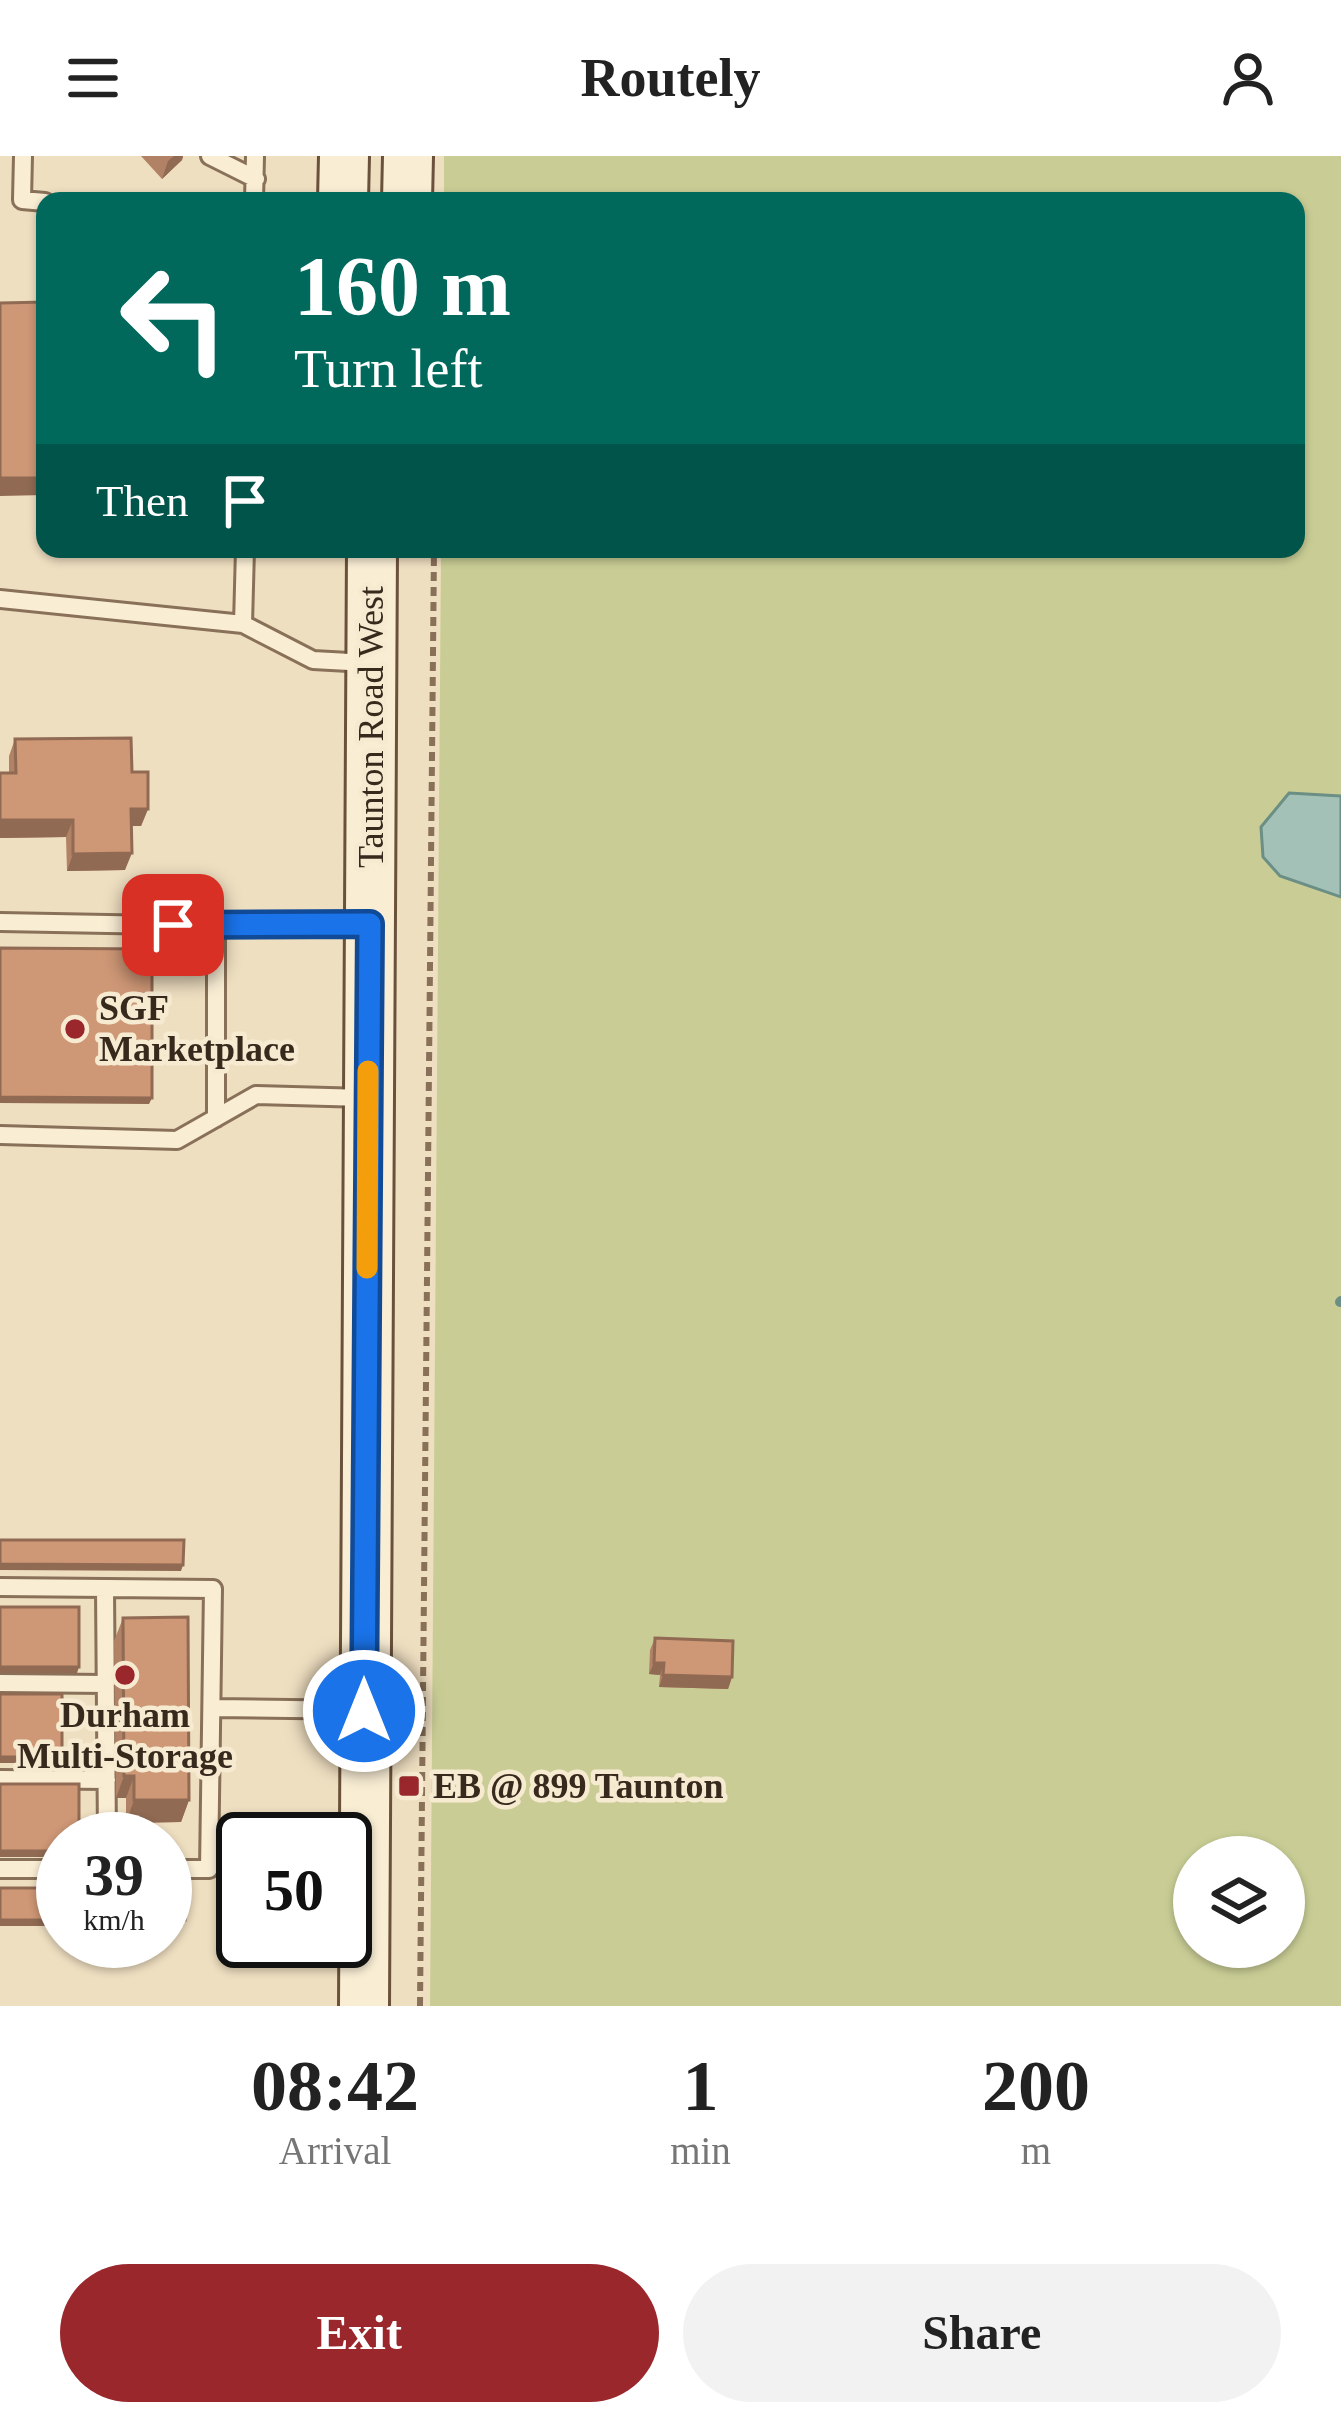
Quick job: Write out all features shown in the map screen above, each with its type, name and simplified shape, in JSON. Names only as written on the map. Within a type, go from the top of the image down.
[{"type":"main road","points":[[343,192],[344,156]]},
{"type":"main road","points":[[406,192],[408,156]]},
{"type":"main road","name":"Taunton Road West","points":[[364,2006],[372,558]]},
{"type":"lane","points":[[23,156],[22,200],[36,201]]},
{"type":"lane","points":[[210,156],[256,179]]},
{"type":"lane","points":[[255,156],[255,192]]},
{"type":"lane","points":[[243,624],[245,558]]},
{"type":"lane","points":[[0,599],[243,624],[313,660],[371,664]]},
{"type":"lane","points":[[0,922],[370,924]]},
{"type":"lane","points":[[216,926],[216,1118]]},
{"type":"lane","points":[[0,1136],[177,1140],[256,1095],[368,1098]]},
{"type":"lane","points":[[0,1587],[213,1589],[209,1869],[192,1869]]},
{"type":"lane","points":[[105,1588],[107,1812]]},
{"type":"lane","points":[[0,1683],[106,1684]]},
{"type":"lane","points":[[213,1708],[364,1711]]},
{"type":"lane","points":[[0,1779],[107,1780]]},
{"type":"lane","points":[[0,1868],[36,1869]]},
{"type":"path","points":[[420,2006],[434,558]]},
{"type":"green space","points":[[444,156],[1341,156],[1341,2006],[430,2006],[441,558],[1305,558],[1305,192],[444,192]]},
{"type":"water","points":[[1289,793],[1341,796],[1341,897],[1280,876],[1263,857],[1261,827]]},
{"type":"building","points":[[36,302],[36,478],[0,478],[0,303]]},
{"type":"building","points":[[131,738],[132,772],[148,772],[148,809],[131,809],[132,853],[73,854],[73,820],[0,820],[0,773],[16,773],[15,739]]},
{"type":"building","name":"SGF Marketplace","points":[[0,948],[152,949],[152,1098],[0,1097]]},
{"type":"building","points":[[0,1540],[184,1540],[183,1565],[0,1564]]},
{"type":"building","points":[[0,1607],[79,1607],[79,1667],[0,1667]]},
{"type":"building","points":[[188,1617],[189,1800],[134,1800],[134,1776],[124,1776],[123,1618]]},
{"type":"building","points":[[655,1638],[733,1641],[732,1677],[663,1675],[664,1663],[654,1663]]},
{"type":"building","points":[[0,1694],[62,1694],[62,1757],[0,1757]]},
{"type":"building","points":[[0,1784],[79,1784],[79,1812],[36,1812],[36,1851],[0,1851]]},
{"type":"building","points":[[0,1888],[36,1888],[36,1920],[0,1920]]},
{"type":"slow traffic","points":[[367,1268],[368,1071]]},
{"type":"place","name":"SGF Marketplace","points":[[75,1029]]},
{"type":"place","name":"Durham Multi-Storage","points":[[125,1675]]},
{"type":"place","name":"EB @ 899 Taunton","points":[[409,1786]]},
{"type":"route","points":[[173,925],[370,924],[364,1711]]}]
